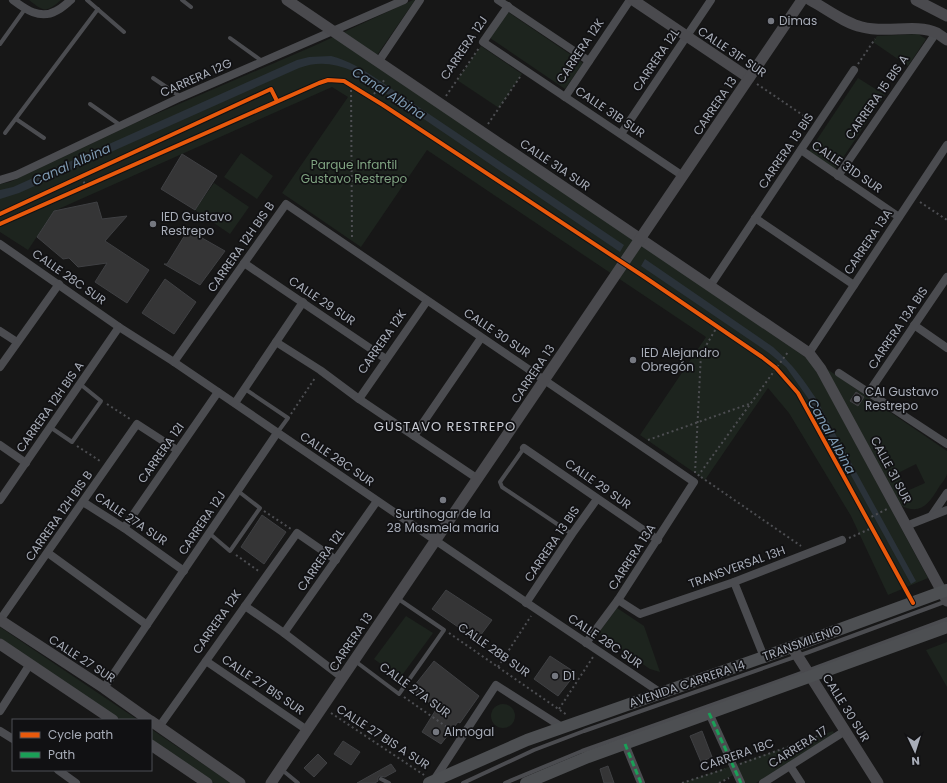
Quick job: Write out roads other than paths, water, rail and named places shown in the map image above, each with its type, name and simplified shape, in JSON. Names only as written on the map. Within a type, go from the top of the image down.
[{"type":"main road","name":"AVENIDA CARRERA 14","points":[[431,782],[492,754],[578,721],[764,657],[795,651],[946,597]]},
{"type":"main road","points":[[526,783],[581,760],[809,674],[947,626]]},
{"type":"street","points":[[13,0],[25,9],[46,15],[56,12],[71,0]]},
{"type":"street","name":"CALLE 31A SUR","points":[[287,0],[809,353]]},
{"type":"street","name":"CARRERA 12G","points":[[0,180],[16,175],[181,97],[404,0]]},
{"type":"street","points":[[379,61],[420,0]]},
{"type":"street","points":[[498,0],[589,62]]},
{"type":"street","name":"CARRERA 12L","points":[[621,134],[712,0]]},
{"type":"street","name":"CARRERA 13","points":[[271,783],[802,0]]},
{"type":"street","points":[[810,0],[851,24],[863,28],[881,30],[921,29],[936,33],[947,40]]},
{"type":"street","points":[[916,0],[947,16]]},
{"type":"street","name":"CALLE 31F SUR","points":[[637,1],[749,78]]},
{"type":"street","name":"CARRERA 12K","points":[[565,97],[589,62],[637,1]]},
{"type":"street","name":"CARRERA 12J","points":[[483,42],[508,6]]},
{"type":"street","name":"CARRERA 15 BIS A","points":[[838,176],[936,33]]},
{"type":"street","name":"CALLE 31B SUR","points":[[483,42],[683,176]]},
{"type":"street","name":"CARRERA 13 BIS","points":[[710,286],[854,70]]},
{"type":"street","name":"CARRERA 13A","points":[[809,353],[947,145]]},
{"type":"street","name":"CALLE 31D SUR","points":[[800,150],[899,217]]},
{"type":"street","name":"CALLE 30 SUR","points":[[286,204],[352,249],[390,271],[427,300],[482,336],[544,381],[637,444],[696,479]]},
{"type":"street","name":"CARRERA 12H BIS B","points":[[174,362],[286,204]]},
{"type":"street","points":[[756,218],[854,285]]},
{"type":"street","name":"CALLE 28C SUR","points":[[0,244],[119,327],[174,362],[526,603],[661,693]]},
{"type":"street","name":"CALLE 29 SUR","points":[[244,263],[386,359]]},
{"type":"street","name":"CARRERA 13A BIS","points":[[869,392],[947,277]]},
{"type":"street","points":[[0,367],[59,284]]},
{"type":"street","name":"CARRERA 12K","points":[[359,399],[427,300]]},
{"type":"street","points":[[235,404],[303,302]]},
{"type":"street","points":[[914,325],[947,348]]},
{"type":"street","name":"CARRERA 12H BIS A","points":[[0,500],[119,327]]},
{"type":"street","points":[[0,331],[17,342]]},
{"type":"street","points":[[414,436],[482,336]]},
{"type":"street","points":[[276,342],[320,370],[359,399],[478,479]]},
{"type":"street","name":"CALLE 31 SUR","points":[[809,353],[821,369],[946,597]]},
{"type":"street","points":[[839,373],[947,444]]},
{"type":"street","name":"CARRERA 12I","points":[[124,528],[218,392]]},
{"type":"street","name":"CARRERA 12H BIS B","points":[[0,620],[48,554],[137,424],[177,450]]},
{"type":"street","name":"CARRERA 12J","points":[[104,688],[277,433]]},
{"type":"street","points":[[0,445],[26,463]]},
{"type":"street","name":"CALLE 29 SUR","points":[[524,448],[658,540]]},
{"type":"street","name":"CARRERA 13A","points":[[586,643],[618,600],[696,479]]},
{"type":"street","points":[[932,516],[947,493]]},
{"type":"street","name":"CARRERA 13 BIS","points":[[526,603],[597,499]]},
{"type":"street","name":"CARRERA 12L","points":[[284,633],[377,501]]},
{"type":"street","name":"CALLE 27A SUR","points":[[83,502],[124,528],[184,571]]},
{"type":"street","points":[[906,526],[947,510]]},
{"type":"street","name":"CARRERA 12K","points":[[153,723],[206,661],[297,533],[336,560]]},
{"type":"street","name":"TRANSVERSAL 13H","points":[[618,600],[640,614],[734,582],[842,540]]},
{"type":"street","points":[[48,554],[147,626]]},
{"type":"street","points":[[734,582],[764,657]]},
{"type":"street","points":[[245,606],[284,633],[343,678]]},
{"type":"street","name":"CALLE 27 SUR","points":[[0,620],[104,688],[147,719]]},
{"type":"street","points":[[0,644],[112,719]]},
{"type":"street","name":"CALLE 30 SUR","points":[[795,651],[878,783]]},
{"type":"street","name":"CALLE 27 BIS SUR","points":[[206,661],[307,730]]},
{"type":"street","points":[[0,711],[30,664]]},
{"type":"street","points":[[431,782],[462,738],[496,685],[562,727]]},
{"type":"street","points":[[709,713],[741,783]]},
{"type":"street","name":"CALLE 27 SUR","points":[[153,723],[240,783]]},
{"type":"street","points":[[0,730],[12,739]]},
{"type":"street","name":"CARRERA 17","points":[[763,783],[845,731]]},
{"type":"street","points":[[625,744],[641,783]]},
{"type":"street","points":[[152,746],[204,782]]},
{"type":"street","points":[[790,766],[801,783]]},
{"type":"street","points":[[59,771],[76,783]]},
{"type":"lane","points":[[87,0],[124,32]]},
{"type":"lane","points":[[182,0],[191,6]]},
{"type":"lane","points":[[0,44],[25,9]]},
{"type":"lane","points":[[5,133],[98,9]]},
{"type":"lane","points":[[230,38],[263,62]]},
{"type":"lane","points":[[153,78],[181,97]]},
{"type":"lane","points":[[90,104],[120,125]]},
{"type":"lane","points":[[16,119],[44,138]]},
{"type":"lane","points":[[50,427],[72,442],[101,401],[80,384]]},
{"type":"lane","name":"CARRERA 12J","points":[[244,389],[288,418],[277,433]]},
{"type":"lane","points":[[524,448],[500,482],[500,485],[572,534]]},
{"type":"lane","points":[[209,533],[230,551],[260,508],[238,491]]},
{"type":"lane","name":"CALLE 28B SUR","points":[[397,597],[444,630],[399,694]]},
{"type":"lane","points":[[505,783],[610,741],[809,674],[947,619]]},
{"type":"lane","name":"TRANSMILENIO","points":[[463,783],[534,750],[795,651]]},
{"type":"lane","name":"CALLE 27A SUR","points":[[354,660],[399,694]]},
{"type":"lane","points":[[281,769],[298,783]]},
{"type":"lane","points":[[381,779],[389,783]]},
{"type":"water","name":"Canal Albina","points":[[331,56],[349,62],[371,75],[624,245],[620,252],[353,71],[340,66],[326,64],[312,64],[299,68],[19,193],[0,199],[0,190],[13,187],[297,60],[309,57]]},
{"type":"water","name":"Canal Albina","points":[[645,259],[773,347],[796,370],[815,397],[916,581],[911,584],[810,401],[786,367],[769,353],[641,266]]},
{"type":"place","name":"Dimas","points":[[771,21]]},
{"type":"place","name":"IED Gustavo Restrepo","points":[[153,224]]},
{"type":"place","name":"IED Alejandro Obregón","points":[[633,360]]},
{"type":"place","name":"CAI Gustavo Restrepo","points":[[857,399]]},
{"type":"place","name":"Surtihogar de la 28 Masmela maria","points":[[443,500]]},
{"type":"place","name":"D1","points":[[555,676]]},
{"type":"place","name":"Almogal","points":[[436,732]]},
{"type":"district","name":"GUSTAVO RESTREPO","points":[[445,426]]},
{"type":"park label","name":"Parque Infantil Gustavo Restrepo","points":[[354,172]]}]
